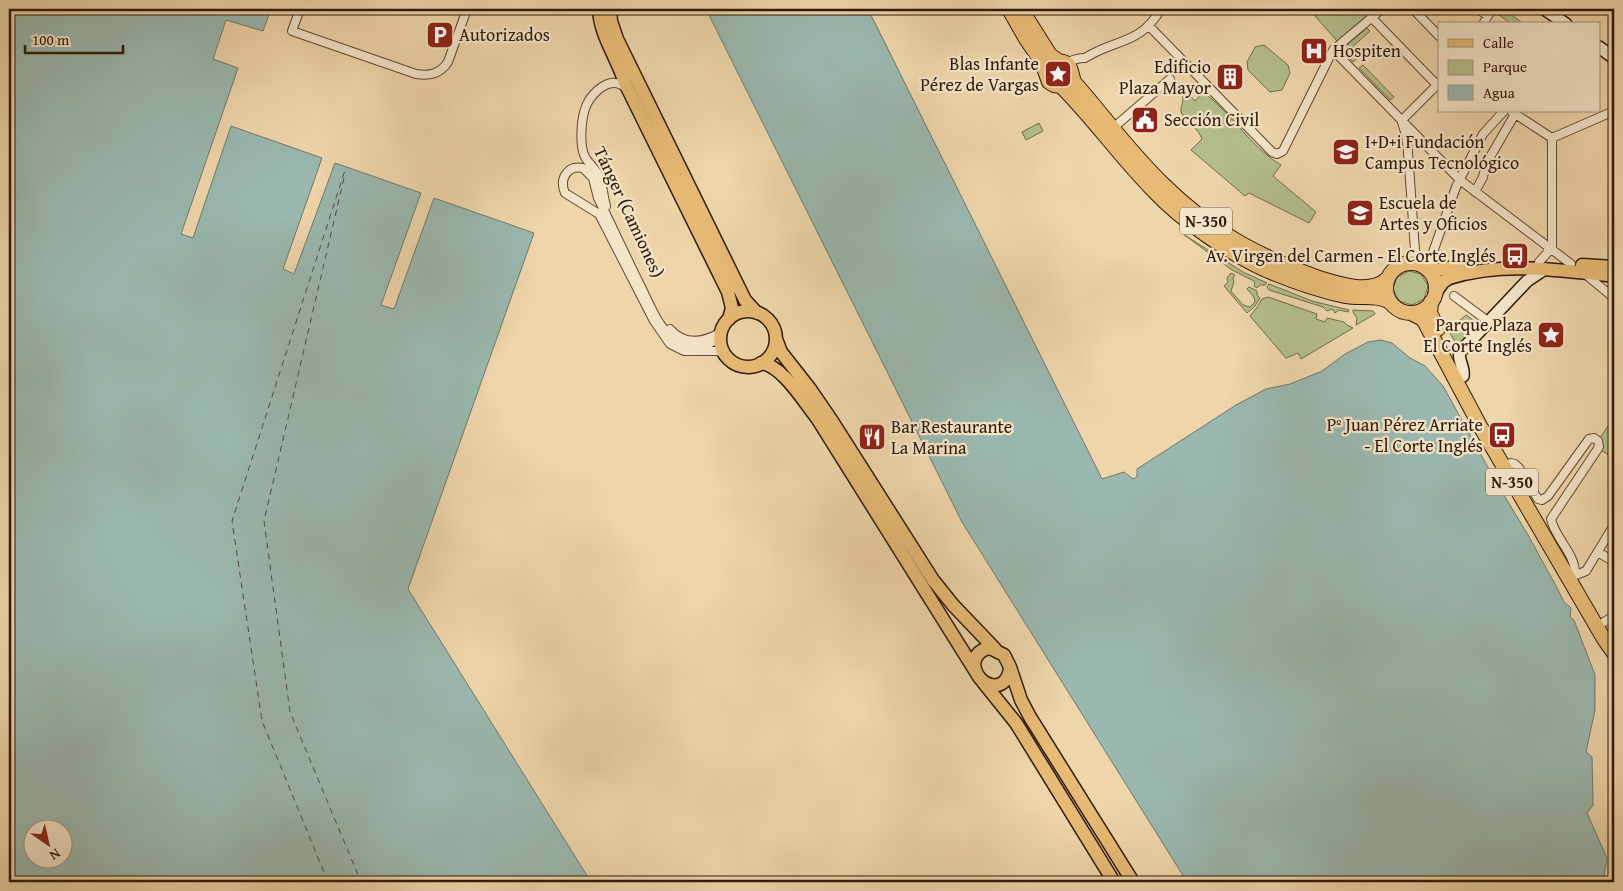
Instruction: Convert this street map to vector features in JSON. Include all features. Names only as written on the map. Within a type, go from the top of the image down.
[{"type":"highway","name":"N-350","points":[[1009,9],[1026,40],[1042,62],[1049,82],[1061,86],[1155,193],[1190,222],[1240,256],[1265,269],[1320,291],[1348,296],[1384,298],[1401,311],[1423,319],[1480,426],[1614,653]]},
{"type":"highway","name":"N-350","points":[[1021,9],[1050,55],[1067,68],[1074,82],[1164,186],[1203,219],[1243,246],[1268,259],[1335,283],[1349,286],[1376,286],[1388,279],[1393,270],[1406,264]]},
{"type":"highway","points":[[1047,72],[1051,64],[1067,68],[1067,83],[1061,86]]},
{"type":"highway","points":[[1406,264],[1415,264],[1428,270]]},
{"type":"highway","name":"N-350","points":[[1428,270],[1435,283],[1430,313],[1432,318],[1511,463],[1576,574],[1609,619],[1614,638]]},
{"type":"highway","points":[[1388,279],[1386,288],[1390,302]]},
{"type":"highway","points":[[1410,313],[1424,309],[1433,297]]},
{"type":"main road","points":[[599,9],[604,36],[628,90],[728,292],[732,308],[729,319],[721,333],[721,345],[732,361],[752,366],[761,363],[772,353],[776,339]]},
{"type":"main road","points":[[610,9],[611,21],[617,39],[745,300],[757,313],[769,321],[781,352],[832,421],[933,580],[953,605],[995,649],[1004,655],[1025,708],[1133,882]]},
{"type":"main road","points":[[1428,270],[1447,270],[1493,261],[1512,260],[1585,273],[1614,276]]},
{"type":"main road","points":[[1433,297],[1443,282],[1449,278],[1476,271],[1571,264],[1614,267]]},
{"type":"main road","points":[[729,319],[742,312],[757,313]]},
{"type":"main road","points":[[761,363],[771,366],[786,379],[817,418],[979,677],[1016,723],[1114,882]]},
{"type":"main road","points":[[995,649],[985,649],[977,654],[974,663],[979,677],[988,685],[999,684],[1007,678],[1010,667]]},
{"type":"street","points":[[300,9],[292,31],[416,74],[428,75],[436,74],[448,62],[467,9]]},
{"type":"street","points":[[1067,68],[1085,58],[1134,37],[1149,26],[1161,9]]},
{"type":"street","points":[[1149,26],[1272,152],[1280,154],[1332,50],[1382,9]]},
{"type":"street","points":[[1413,9],[1438,35]]},
{"type":"street","points":[[1478,9],[1490,12]]},
{"type":"street","points":[[1544,9],[1563,22]]},
{"type":"street","points":[[1553,9],[1572,22]]},
{"type":"street","points":[[1371,17],[1438,84],[1402,120]]},
{"type":"street","points":[[1600,42],[1614,51]]},
{"type":"street","points":[[1600,48],[1614,58]]},
{"type":"street","points":[[1332,50],[1460,180],[1571,264]]},
{"type":"street","points":[[1067,68],[1070,62],[1080,57],[1085,58]]},
{"type":"street","points":[[1113,128],[1170,79]]},
{"type":"street","name":"Tánger (Camiones)","points":[[628,90],[621,84],[610,84],[599,90],[586,104],[582,140],[584,154],[600,176],[606,206],[666,324],[682,339],[706,340],[721,333]]},
{"type":"street","points":[[1552,138],[1614,111]]},
{"type":"street","points":[[1428,270],[1456,187],[1483,134],[1503,112]]},
{"type":"street","points":[[1475,192],[1483,177],[1486,164],[1513,113],[1552,138]]},
{"type":"street","points":[[1402,120],[1408,152],[1415,250],[1414,256],[1406,264]]},
{"type":"street","points":[[1463,376],[1459,354],[1542,266],[1550,249],[1552,138]]},
{"type":"street","points":[[1408,152],[1414,144],[1424,144]]},
{"type":"street","points":[[721,333],[711,344],[692,346],[680,344],[670,336],[654,313],[596,193],[593,178],[583,168],[575,168],[567,172],[562,180],[565,193],[599,214],[665,339],[675,348],[684,352],[718,351],[727,356]]},
{"type":"street","points":[[1585,273],[1614,298]]},
{"type":"street","points":[[1454,296],[1489,322]]},
{"type":"street","points":[[1511,463],[1519,468],[1538,499],[1542,500],[1548,496],[1589,439],[1594,438],[1598,441],[1599,447],[1551,519],[1571,557],[1576,574],[1586,571],[1614,525]]},
{"type":"street","points":[[1598,552],[1614,562]]},
{"type":"green space","points":[[1309,9],[1375,9],[1337,41]]},
{"type":"green space","points":[[1499,9],[1503,9],[1521,22],[1509,22],[1496,13]]},
{"type":"green space","points":[[1367,28],[1370,31],[1350,49],[1358,58],[1353,62],[1341,50]]},
{"type":"green space","points":[[1264,45],[1288,65],[1290,73],[1282,90],[1270,92],[1248,70],[1247,62],[1255,47]]},
{"type":"green space","points":[[1363,65],[1394,97],[1390,100],[1359,68]]},
{"type":"green space","points":[[1176,80],[1195,101],[1203,92],[1213,100],[1250,140],[1281,165],[1273,176],[1316,212],[1309,223],[1249,193],[1245,196],[1191,150],[1202,139],[1182,114],[1183,97],[1172,83]]},
{"type":"green space","points":[[1039,123],[1043,131],[1026,140],[1022,132]]},
{"type":"green space","points":[[1183,234],[1243,272],[1267,283],[1257,288],[1254,286],[1254,281],[1232,270]]},
{"type":"green space","points":[[1409,271],[1421,274],[1428,286],[1424,299],[1412,305],[1399,301],[1393,289],[1397,277]]},
{"type":"green space","points":[[1231,273],[1235,275],[1231,291],[1243,305],[1250,307],[1255,302],[1254,297],[1247,289],[1249,287],[1257,291],[1257,295],[1260,298],[1247,313],[1224,286],[1228,282],[1227,278]]},
{"type":"green space","points":[[1269,284],[1312,301],[1349,310],[1348,312],[1339,310],[1335,313],[1332,309],[1327,311],[1323,307],[1269,290],[1267,287]]},
{"type":"green space","points":[[1268,297],[1317,314],[1316,319],[1325,322],[1327,318],[1344,322],[1353,328],[1301,359],[1298,353],[1286,358],[1250,316],[1262,299]]},
{"type":"green space","points":[[1353,310],[1373,311],[1375,314],[1356,325],[1357,318]]},
{"type":"green space","points":[[1466,315],[1476,322],[1477,326],[1461,344],[1457,345],[1448,330]]},
{"type":"green space","points":[[1614,417],[1614,438],[1610,445],[1614,449],[1614,459],[1601,450],[1598,441]]},
{"type":"water","points":[[9,9],[271,9],[263,31],[226,20],[213,59],[238,68],[181,234],[193,238],[231,126],[322,158],[283,269],[294,274],[335,163],[421,193],[381,305],[394,309],[434,198],[534,233],[408,589],[591,882],[16,882],[9,871]]},
{"type":"water","points":[[706,9],[868,9],[1102,479],[1124,472],[1133,479],[1137,477],[1137,469],[1236,405],[1266,389],[1290,384],[1322,371],[1345,354],[1368,342],[1381,340],[1392,343],[1410,358],[1425,366],[1443,386],[1564,602],[1571,608],[1570,617],[1574,620],[1595,675],[1595,710],[1586,752],[1592,757],[1593,805],[1587,813],[1607,858],[1603,882],[1187,882],[962,522]]},
{"type":"ferry route","points":[[328,882],[262,721],[232,521],[346,167]]},
{"type":"ferry route","points":[[344,178],[264,521],[290,712],[361,882]]},
{"type":"place","name":"Autorizados","points":[[440,35]]},
{"type":"place","name":"Hospiten","points":[[1314,51]]},
{"type":"place","name":"Blas Infante Pérez de Vargas","points":[[1058,74]]},
{"type":"place","name":"Edificio Plaza Mayor","points":[[1230,77]]},
{"type":"place","name":"Sección Civil","points":[[1145,120]]},
{"type":"place","name":"I+D+i Fundación Campus Tecnológico","points":[[1346,152]]},
{"type":"place","name":"Escuela de Artes y Oficios","points":[[1360,213]]},
{"type":"place","name":"Av. Virgen del Carmen - El Corte Inglés","points":[[1515,256]]},
{"type":"place","name":"Parque Plaza El Corte Inglés","points":[[1551,335]]},
{"type":"place","name":"Pº Juan Pérez Arriate - El Corte Inglés","points":[[1502,435]]},
{"type":"place","name":"Bar Restaurante La Marina","points":[[872,437]]}]
